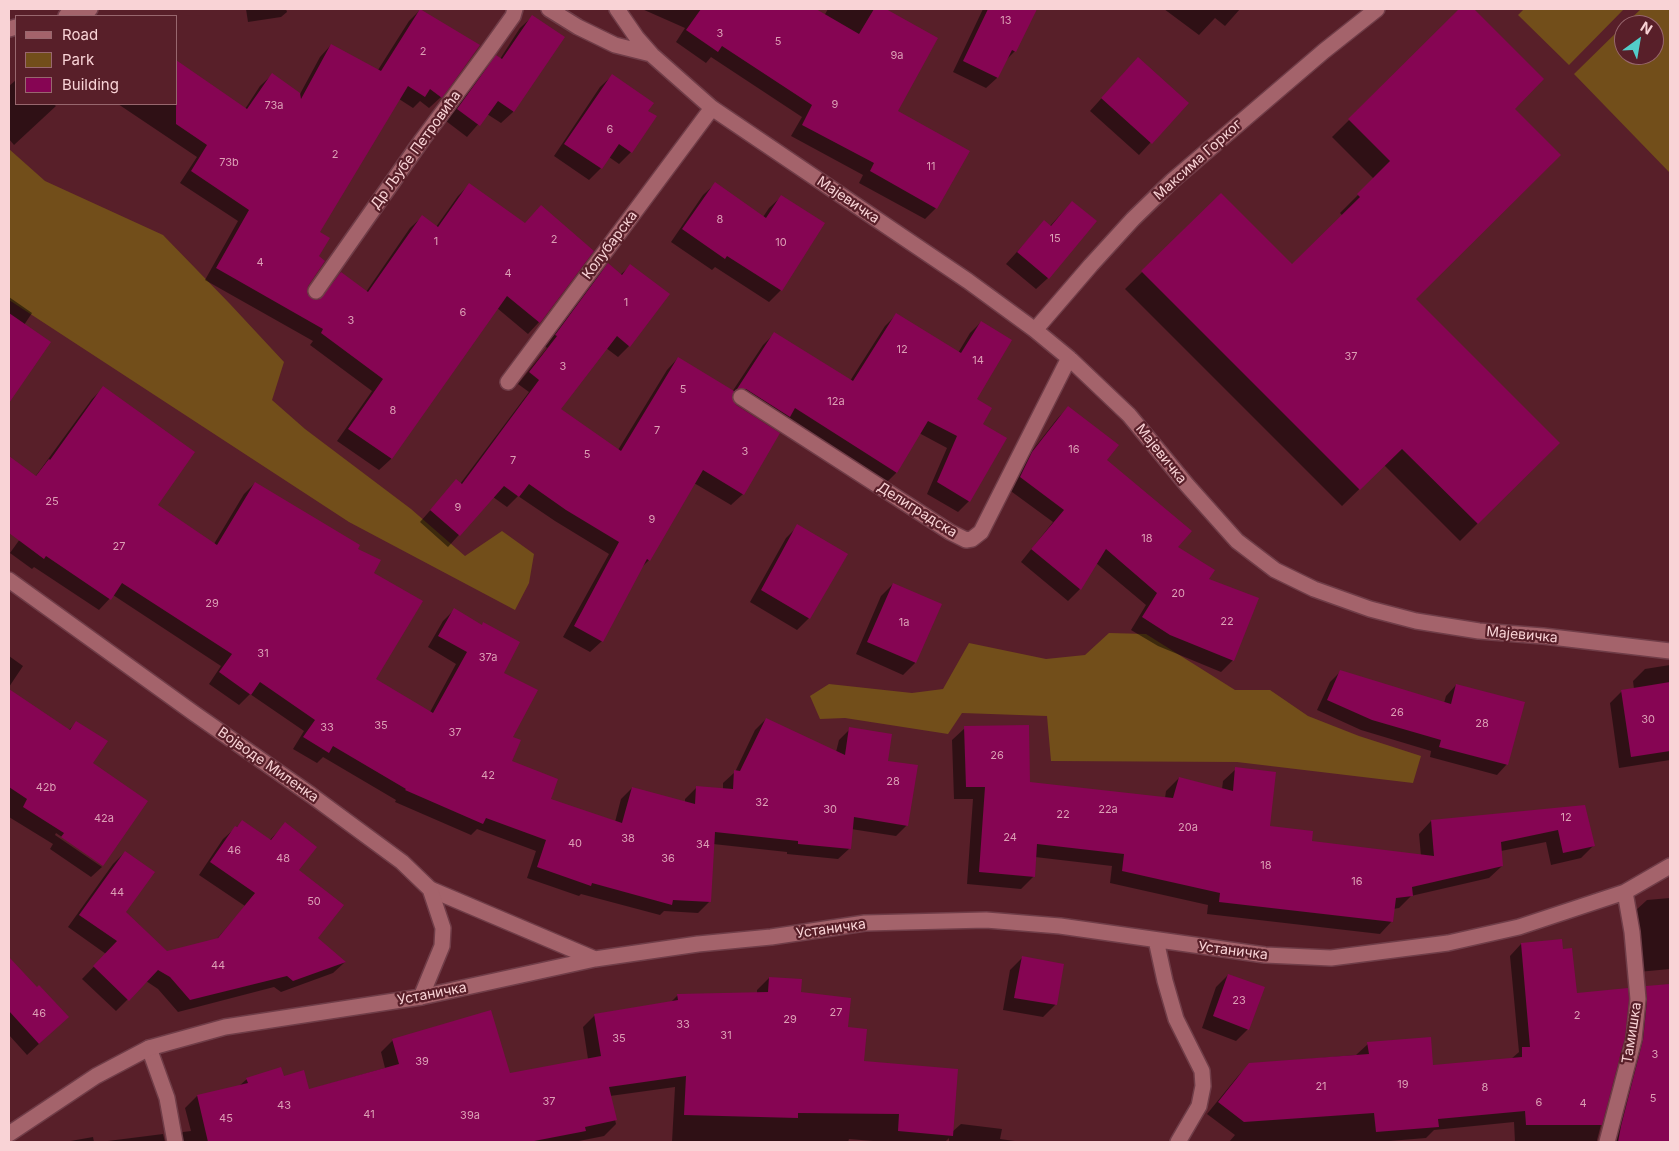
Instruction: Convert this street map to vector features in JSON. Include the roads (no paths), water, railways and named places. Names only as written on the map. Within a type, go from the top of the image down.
[{"type":"street","points":[[69,15],[90,9]]},
{"type":"street","name":"Др Љубе Петровића","points":[[316,291],[422,140],[513,16],[516,9]]},
{"type":"street","points":[[549,9],[578,28],[615,45],[652,55]]},
{"type":"street","name":"Мајевичка","points":[[617,9],[637,38],[652,55],[712,108],[968,281],[1035,330],[1069,358],[1129,415],[1187,485],[1237,541],[1275,570],[1314,588],[1361,606],[1416,622],[1479,631],[1543,636],[1670,651]]},
{"type":"street","name":"Максима Горког","points":[[1035,330],[1090,266],[1172,181],[1324,51],[1377,9]]},
{"type":"street","name":"Колубарска","points":[[508,382],[712,108]]},
{"type":"street","name":"Делиградска","points":[[741,397],[950,532],[966,540],[972,539],[981,532],[1069,358]]},
{"type":"street","name":"Војводе Миленка","points":[[9,580],[334,811],[402,862],[430,889],[443,928],[442,946],[421,998]]},
{"type":"street","name":"Устаничка","points":[[9,1134],[96,1076],[149,1048],[224,1027],[421,998],[595,959],[865,923],[986,920],[1060,926],[1265,956],[1331,958],[1448,943],[1519,928],[1625,892],[1670,866]]},
{"type":"street","points":[[430,889],[595,959]]},
{"type":"street","name":"Тамишка","points":[[1607,1142],[1634,1038],[1638,999],[1632,932],[1625,892]]},
{"type":"street","points":[[1156,940],[1176,1018],[1202,1070],[1203,1086],[1199,1106],[1178,1142]]},
{"type":"street","points":[[149,1048],[167,1098],[175,1142]]}]
